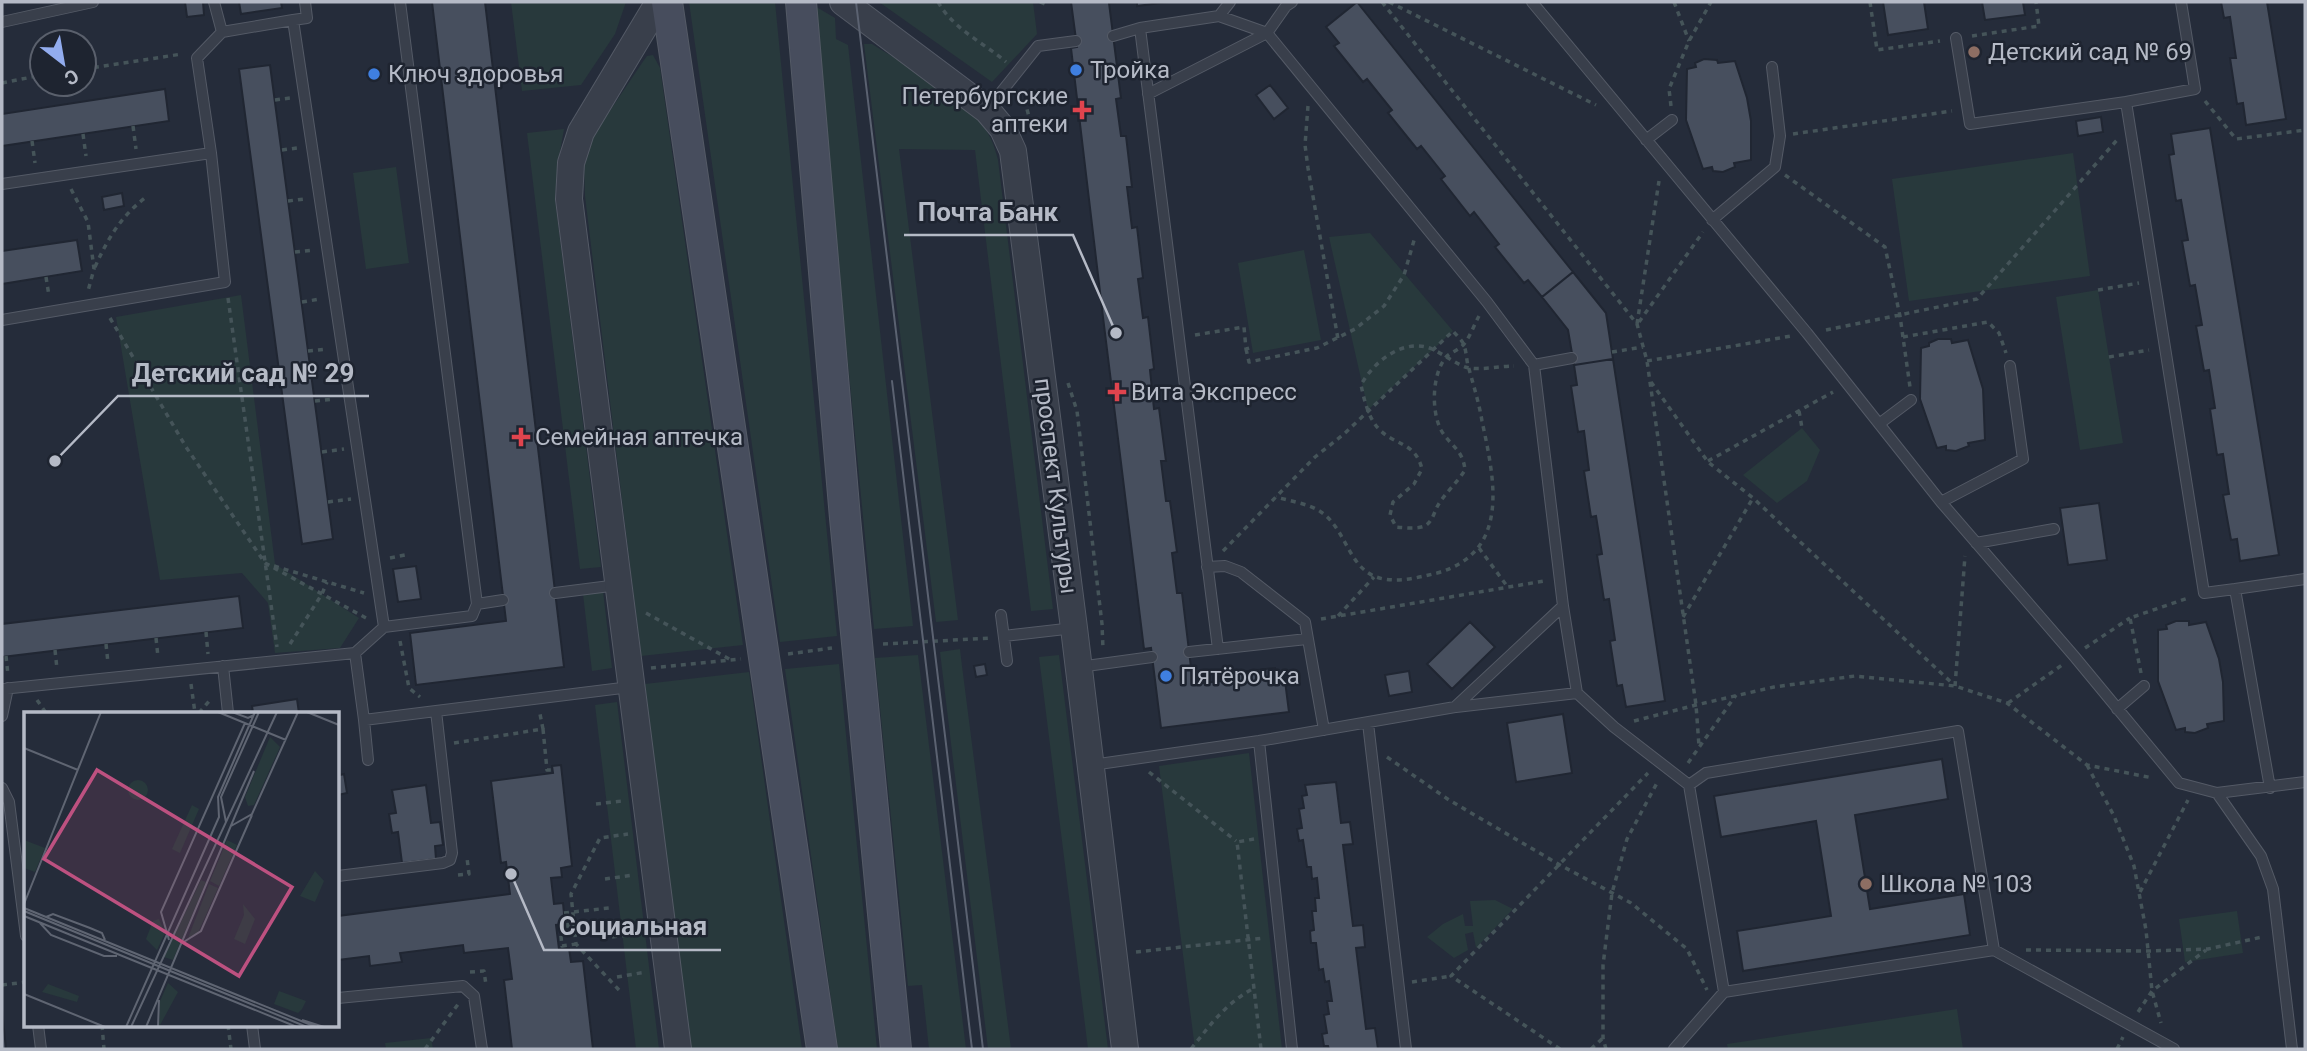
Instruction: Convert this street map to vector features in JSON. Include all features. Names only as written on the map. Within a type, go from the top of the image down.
[{"type":"main road","points":[[667,2],[822,1049]]},
{"type":"main road","points":[[801,2],[847,543],[895,1049]]},
{"type":"street","points":[[659,2],[581,132],[571,163],[569,200],[619,592],[637,678],[651,832],[678,1049]]},
{"type":"street","name":"проспект Культуры","points":[[843,2],[987,110],[1003,129],[1013,151],[1125,1049]]},
{"type":"lane","points":[[2,22],[93,2]]},
{"type":"lane","points":[[214,2],[222,32]]},
{"type":"lane","points":[[2,320],[225,282],[211,153],[197,58],[222,32],[307,18],[305,2]]},
{"type":"lane","points":[[2,716],[5,689],[355,653],[384,627],[472,616],[477,604],[400,2]]},
{"type":"lane","points":[[1219,16],[1230,2]]},
{"type":"lane","points":[[1149,94],[1266,33],[1292,2]]},
{"type":"lane","points":[[1532,2],[1807,333],[1941,502],[2179,783],[2217,793],[2305,782]]},
{"type":"lane","points":[[1956,38],[1970,124],[2126,102],[2195,89],[2181,2]]},
{"type":"lane","points":[[1113,36],[1140,28],[1219,16],[1266,33],[1310,83],[1487,302],[1534,365],[1549,505],[1577,693],[1614,727],[1689,785],[1724,992]]},
{"type":"lane","points":[[293,20],[384,627]]},
{"type":"lane","points":[[1140,28],[1218,649]]},
{"type":"lane","points":[[987,110],[1038,46],[1076,41]]},
{"type":"lane","points":[[1712,220],[1775,167],[1780,136],[1772,67]]},
{"type":"lane","points":[[2126,102],[2204,593],[2305,579]]},
{"type":"lane","points":[[1646,140],[1672,120]]},
{"type":"lane","points":[[2,184],[211,153]]},
{"type":"lane","points":[[1534,365],[1573,358]]},
{"type":"lane","points":[[1941,502],[2023,459],[2010,366]]},
{"type":"lane","points":[[1879,424],[1911,400]]},
{"type":"lane","points":[[1976,543],[2054,529]]},
{"type":"lane","points":[[1207,567],[1225,566],[1241,572],[1305,622],[1324,730]]},
{"type":"lane","points":[[2235,589],[2270,788]]},
{"type":"lane","points":[[555,593],[619,592]]},
{"type":"lane","points":[[477,604],[503,600]]},
{"type":"lane","points":[[1455,707],[1563,606]]},
{"type":"lane","points":[[1001,615],[1007,661]]},
{"type":"lane","points":[[1004,636],[1074,628]]},
{"type":"lane","points":[[1189,652],[1307,639]]},
{"type":"lane","points":[[355,653],[368,760]]},
{"type":"lane","points":[[1079,667],[1152,657]]},
{"type":"lane","points":[[223,666],[228,712]]},
{"type":"lane","points":[[364,720],[637,678]]},
{"type":"lane","points":[[2117,709],[2144,686]]},
{"type":"lane","points":[[1090,765],[1259,741],[1455,707],[1577,693]]},
{"type":"lane","points":[[340,876],[450,860],[452,853],[436,711]]},
{"type":"lane","points":[[1368,723],[1406,1049]]},
{"type":"lane","points":[[1689,785],[1706,773],[1958,731],[1994,950]]},
{"type":"lane","points":[[1259,741],[1292,1049]]},
{"type":"lane","points":[[2,788],[9,802],[24,909]]},
{"type":"lane","points":[[2217,793],[2261,856],[2273,889],[2292,1049]]},
{"type":"lane","points":[[1674,1049],[1724,992],[1994,950],[2171,1048]]},
{"type":"lane","points":[[340,998],[457,985],[469,990],[476,1003],[482,1049]]},
{"type":"lane","points":[[38,1026],[41,1049]]},
{"type":"lane","points":[[252,1026],[255,1049]]},
{"type":"path","points":[[1382,2],[1637,324]]},
{"type":"path","points":[[1389,2],[1597,106]]},
{"type":"path","points":[[1674,2],[1689,41]]},
{"type":"path","points":[[1672,120],[1669,89],[1689,41],[1711,2]]},
{"type":"path","points":[[1870,2],[1877,50],[2039,26],[2036,2]]},
{"type":"path","points":[[98,67],[185,54],[197,58]]},
{"type":"path","points":[[2,83],[28,78]]},
{"type":"path","points":[[1310,83],[1305,145],[1338,339]]},
{"type":"path","points":[[2195,89],[2236,139],[2305,130]]},
{"type":"path","points":[[1780,136],[1968,109]]},
{"type":"path","points":[[1647,361],[1900,316],[1978,299],[2130,125]]},
{"type":"path","points":[[133,126],[138,163]]},
{"type":"path","points":[[83,134],[88,170]]},
{"type":"path","points":[[32,141],[38,178]]},
{"type":"path","points":[[1775,167],[1885,247],[1900,316],[1911,400]]},
{"type":"path","points":[[1669,168],[1659,181],[1637,324],[1647,361],[1696,705],[1699,746]]},
{"type":"path","points":[[64,174],[88,222],[94,269]]},
{"type":"path","points":[[84,306],[94,269],[104,246],[128,210],[145,198]]},
{"type":"path","points":[[1179,338],[1244,327],[1249,362],[1317,348],[1338,339],[1355,330],[1384,306],[1404,275],[1420,220]]},
{"type":"path","points":[[1637,324],[1712,220]]},
{"type":"path","points":[[2098,290],[2155,281]]},
{"type":"path","points":[[225,282],[279,660]]},
{"type":"path","points":[[1487,302],[1464,344],[1446,358],[1440,370],[1434,398],[1434,411],[1442,431],[1464,460],[1465,470],[1425,526],[1396,527],[1390,515],[1393,502],[1414,484],[1422,469],[1419,457],[1406,445],[1387,436],[1376,426],[1361,385],[1367,374],[1393,352],[1420,345],[1434,349],[1446,358],[1468,368],[1534,365]]},
{"type":"path","points":[[101,303],[186,447],[265,563],[384,627]]},
{"type":"path","points":[[1903,337],[1989,322],[1999,333],[2010,366]]},
{"type":"path","points":[[1207,567],[1315,457],[1453,331],[1464,344],[1468,368],[1476,388],[1493,478],[1494,500],[1489,527],[1479,548],[1449,569],[1419,578],[1399,580],[1374,577],[1361,568],[1350,555],[1335,524],[1320,510],[1276,497]]},
{"type":"path","points":[[1246,349],[1252,347]]},
{"type":"path","points":[[1612,352],[1643,347]]},
{"type":"path","points":[[2109,357],[2165,348]]},
{"type":"path","points":[[1649,379],[1708,461],[1753,498],[1955,686]]},
{"type":"path","points":[[1708,461],[1847,384]]},
{"type":"path","points":[[1799,411],[1802,428]]},
{"type":"path","points":[[322,453],[357,448]]},
{"type":"path","points":[[328,502],[364,497]]},
{"type":"path","points":[[1683,618],[1753,498]]},
{"type":"path","points":[[1955,686],[1967,533]]},
{"type":"path","points":[[1479,548],[1507,587]]},
{"type":"path","points":[[265,563],[379,597]]},
{"type":"path","points":[[1338,616],[1374,577]]},
{"type":"path","points":[[1305,622],[1560,579]]},
{"type":"path","points":[[279,660],[327,582]]},
{"type":"path","points":[[619,592],[731,660]]},
{"type":"path","points":[[2144,686],[2130,618],[2204,593]]},
{"type":"path","points":[[397,625],[410,688],[436,711]]},
{"type":"path","points":[[206,632],[210,668]]},
{"type":"path","points":[[874,645],[1004,636]]},
{"type":"path","points":[[782,654],[839,647]]},
{"type":"path","points":[[637,678],[745,659]]},
{"type":"path","points":[[190,670],[195,712]]},
{"type":"path","points":[[1614,727],[1736,695],[1855,676],[1955,686],[2007,704],[2087,765],[2114,816],[2134,866],[2152,991],[2171,1048]]},
{"type":"path","points":[[1679,777],[1736,695]]},
{"type":"path","points":[[551,712],[540,713],[547,770],[552,769]]},
{"type":"path","points":[[454,743],[542,729]]},
{"type":"path","points":[[1371,746],[1449,800],[1631,903],[1687,949],[1707,991],[1724,992]]},
{"type":"path","points":[[1133,760],[1237,842],[1261,1049]]},
{"type":"path","points":[[1399,985],[1451,976],[1662,764]]},
{"type":"path","points":[[1606,1049],[1603,1038],[1603,965],[1612,893],[1627,839],[1662,764]]},
{"type":"path","points":[[2087,765],[2179,783]]},
{"type":"path","points":[[2139,894],[2194,788]]},
{"type":"path","points":[[619,990],[576,944],[571,894],[600,838],[651,832]]},
{"type":"path","points":[[1237,842],[1270,837]]},
{"type":"path","points":[[456,875],[469,874],[466,848]]},
{"type":"path","points":[[576,944],[562,946],[560,927],[568,926],[565,913],[609,908]]},
{"type":"path","points":[[2022,950],[2208,949],[2278,933]]},
{"type":"path","points":[[1136,952],[1280,936]]},
{"type":"path","points":[[2117,1049],[2129,1025],[2152,991],[2208,949]]},
{"type":"path","points":[[1451,976],[1560,1049]]},
{"type":"path","points":[[2,985],[24,982]]},
{"type":"path","points":[[1191,1049],[1223,1009],[1237,997],[1255,988]]},
{"type":"path","points":[[425,1049],[469,990]]},
{"type":"path","points":[[102,1026],[104,1049]]},
{"type":"path","points":[[228,1026],[231,1049]]},
{"type":"path","points":[[1591,1049],[1603,1038]]},
{"type":"shaded area","points":[[511,2],[626,2],[615,34],[581,85],[522,91]]},
{"type":"shaded area","points":[[689,2],[775,2],[837,636],[780,642]]},
{"type":"shaded area","points":[[879,2],[1033,2],[1037,34],[992,82]]},
{"type":"shaded area","points":[[813,5],[835,18],[836,39],[848,45],[913,626],[874,629]]},
{"type":"shaded area","points":[[864,44],[872,44],[954,97],[981,124],[994,146],[998,160],[1053,609],[1031,611],[975,150],[899,149],[958,620],[936,622]]},
{"type":"shaded area","points":[[653,55],[660,68],[743,645],[641,656],[585,196],[584,165],[593,136],[647,56]]},
{"type":"shaded area","points":[[564,129],[555,199],[601,567],[580,569],[527,133]]},
{"type":"shaded area","points":[[2073,153],[2090,276],[1909,301],[1892,179]]},
{"type":"shaded area","points":[[396,167],[409,263],[366,269],[353,173]]},
{"type":"shaded area","points":[[1370,233],[1453,331],[1368,410],[1329,237]]},
{"type":"shaded area","points":[[1304,250],[1321,340],[1253,353],[1238,263]]},
{"type":"shaded area","points":[[2098,290],[2123,443],[2080,450],[2056,297]]},
{"type":"shaded area","points":[[241,295],[275,564],[359,618],[340,648],[275,653],[268,603],[242,573],[160,580],[116,317]]},
{"type":"shaded area","points":[[1802,428],[1820,450],[1807,481],[1777,503],[1743,475]]},
{"type":"shaded area","points":[[603,591],[612,668],[592,671],[583,594]]},
{"type":"shaded area","points":[[960,649],[1011,1049],[988,1049],[940,652]]},
{"type":"shaded area","points":[[918,655],[966,1049],[929,1049],[922,985],[908,986],[875,658]]},
{"type":"shaded area","points":[[1059,655],[1108,1049],[1088,1049],[1039,657]]},
{"type":"shaded area","points":[[839,664],[877,1049],[838,1049],[785,669]]},
{"type":"shaded area","points":[[749,672],[802,1049],[689,1049],[645,684]]},
{"type":"shaded area","points":[[617,702],[659,1049],[636,1049],[595,705]]},
{"type":"shaded area","points":[[1249,753],[1282,1049],[1195,1049],[1159,766]]},
{"type":"shaded area","points":[[1495,900],[1513,909],[1476,948],[1473,932],[1465,934],[1468,950],[1454,958],[1427,937],[1443,924],[1463,914],[1465,926],[1473,926],[1470,901]]},
{"type":"shaded area","points":[[2237,911],[2243,953],[2185,962],[2179,919]]},
{"type":"shaded area","points":[[1957,1009],[1963,1049],[1728,1049],[1727,1044]]},
{"type":"shaded area","points":[[431,1038],[433,1049],[386,1049],[385,1043]]},
{"type":"building","points":[[185,2],[203,2],[204,15],[187,17]]},
{"type":"building","points":[[239,2],[281,2],[282,8],[241,14]]},
{"type":"building","points":[[432,2],[485,2],[564,667],[416,685],[410,633],[506,621]]},
{"type":"building","points":[[1071,2],[1124,2],[1109,3],[1121,98],[1116,99],[1121,136],[1126,136],[1132,187],[1127,187],[1132,228],[1137,227],[1143,278],[1138,279],[1143,318],[1148,317],[1154,369],[1150,370],[1154,409],[1159,408],[1166,461],[1161,461],[1166,501],[1170,501],[1177,552],[1172,553],[1177,593],[1182,593],[1193,684],[1222,681],[1222,674],[1275,668],[1275,674],[1284,673],[1289,712],[1161,728],[1151,648],[1144,649],[1071,48],[1077,47]]},
{"type":"building","points":[[1137,2],[1168,2],[1137,6]]},
{"type":"building","points":[[1357,2],[1573,272],[1542,297],[1528,280],[1524,283],[1495,247],[1499,244],[1474,212],[1470,216],[1441,179],[1445,176],[1421,146],[1417,149],[1388,113],[1392,110],[1367,79],[1363,82],[1334,46],[1339,43],[1326,27]]},
{"type":"building","points":[[1883,2],[1924,2],[1928,29],[1888,35]]},
{"type":"building","points":[[1982,2],[2023,2],[2025,15],[1985,20]]},
{"type":"building","points":[[2221,2],[2267,2],[2286,119],[2246,125],[2243,103],[2237,104],[2230,58],[2236,58],[2230,17],[2224,18]]},
{"type":"building","points":[[1704,59],[1717,60],[1718,63],[1735,61],[1751,121],[1751,160],[1734,163],[1735,167],[1723,172],[1713,171],[1712,167],[1703,169],[1686,120],[1687,69],[1696,67],[1695,63]]},
{"type":"building","points":[[270,65],[333,539],[302,544],[239,69]]},
{"type":"building","name":"Ключ здоровья","points":[[369,69],[379,69],[379,79],[369,79]]},
{"type":"building","points":[[1270,85],[1288,108],[1274,119],[1256,95]]},
{"type":"building","points":[[165,89],[169,121],[2,146],[2,114]]},
{"type":"building","points":[[2101,117],[2103,132],[2078,136],[2076,121]]},
{"type":"building","points":[[2210,128],[2279,555],[2240,561],[2237,539],[2231,540],[2223,495],[2229,494],[2223,454],[2217,455],[2210,409],[2215,408],[2209,370],[2204,371],[2196,326],[2202,325],[2195,285],[2190,286],[2182,241],[2188,240],[2181,200],[2176,201],[2169,155],[2174,154],[2171,134]]},
{"type":"building","points":[[122,193],[124,206],[104,210],[102,197]]},
{"type":"building","points":[[77,240],[82,271],[2,284],[2,251]]},
{"type":"building","points":[[1573,272],[1606,313],[1613,359],[1574,365],[1568,330],[1542,297]]},
{"type":"building","points":[[1938,339],[1951,339],[1952,343],[1968,340],[1983,389],[1985,440],[1968,443],[1969,446],[1956,451],[1946,450],[1946,446],[1937,448],[1920,399],[1921,348]]},
{"type":"building","points":[[1613,359],[1665,701],[1626,707],[1622,685],[1617,686],[1610,641],[1615,640],[1609,599],[1604,600],[1597,555],[1602,554],[1596,516],[1591,517],[1584,471],[1589,470],[1584,431],[1578,432],[1571,386],[1577,385],[1574,365]]},
{"type":"building","points":[[2099,503],[2107,560],[2068,565],[2060,508]]},
{"type":"building","points":[[416,566],[421,599],[398,602],[393,569]]},
{"type":"building","points":[[239,596],[243,628],[2,657],[2,624]]},
{"type":"building","points":[[2176,621],[2189,621],[2189,625],[2206,622],[2219,659],[2223,682],[2224,721],[2207,724],[2208,728],[2195,733],[2185,732],[2185,728],[2176,730],[2158,681],[2158,630],[2167,629],[2166,625]]},
{"type":"building","points":[[1470,622],[1495,647],[1452,689],[1427,664]]},
{"type":"building","points":[[985,664],[987,675],[976,677],[974,666]]},
{"type":"building","points":[[1409,671],[1412,692],[1389,696],[1385,675]]},
{"type":"building","points":[[297,699],[299,712],[253,712],[252,706]]},
{"type":"building","points":[[1563,714],[1572,773],[1516,782],[1507,723]]},
{"type":"building","points":[[1942,759],[1948,799],[1855,815],[1870,909],[1964,894],[1970,935],[1743,971],[1737,931],[1831,916],[1816,821],[1721,837],[1714,796]]},
{"type":"building","points":[[561,765],[572,866],[561,868],[562,877],[551,878],[554,904],[563,903],[565,924],[556,925],[559,949],[569,948],[571,962],[583,961],[593,1049],[512,1049],[504,980],[512,979],[508,948],[464,953],[463,945],[400,953],[402,962],[370,966],[369,956],[340,960],[340,916],[510,894],[506,862],[501,863],[491,781],[553,773],[552,766]]},
{"type":"building","points":[[344,774],[347,793],[340,795],[340,775]]},
{"type":"building","points":[[1336,782],[1341,823],[1350,822],[1353,844],[1343,845],[1353,926],[1363,925],[1365,947],[1356,948],[1366,1029],[1375,1028],[1378,1049],[1329,1049],[1324,1046],[1322,1034],[1327,1033],[1324,1015],[1329,1014],[1327,1001],[1332,1001],[1329,981],[1325,982],[1323,969],[1319,970],[1316,943],[1311,943],[1310,931],[1314,930],[1312,911],[1316,911],[1315,898],[1319,898],[1317,878],[1312,879],[1311,867],[1307,867],[1303,840],[1299,841],[1297,829],[1302,828],[1299,809],[1304,808],[1302,796],[1307,795],[1305,785]]},
{"type":"building","points":[[426,785],[431,823],[440,822],[443,845],[435,846],[436,859],[402,863],[398,832],[392,833],[389,814],[396,813],[392,790]]},
{"type":"building","points":[[2,1010],[6,1049],[2,1049]]},
{"type":"tram line","points":[[856,2],[983,1049]]},
{"type":"tram line","points":[[892,381],[972,1049]]},
{"type":"place","name":"Детский сад № 69","points":[[1974,52]]},
{"type":"place","name":"Тройка","points":[[1076,70]]},
{"type":"place","name":"Ключ здоровья","points":[[374,74]]},
{"type":"place","name":"Петербургские аптеки","points":[[1082,110]]},
{"type":"place","name":"Почта Банк","points":[[1116,333]]},
{"type":"place","name":"Вита Экспресс","points":[[1117,392]]},
{"type":"place","name":"Семейная аптечка","points":[[521,437]]},
{"type":"place","name":"Детский сад № 29","points":[[55,461]]},
{"type":"place","name":"Пятёрочка","points":[[1166,676]]},
{"type":"place","name":"Социальная","points":[[511,874]]},
{"type":"place","name":"Школа № 103","points":[[1866,884]]}]
